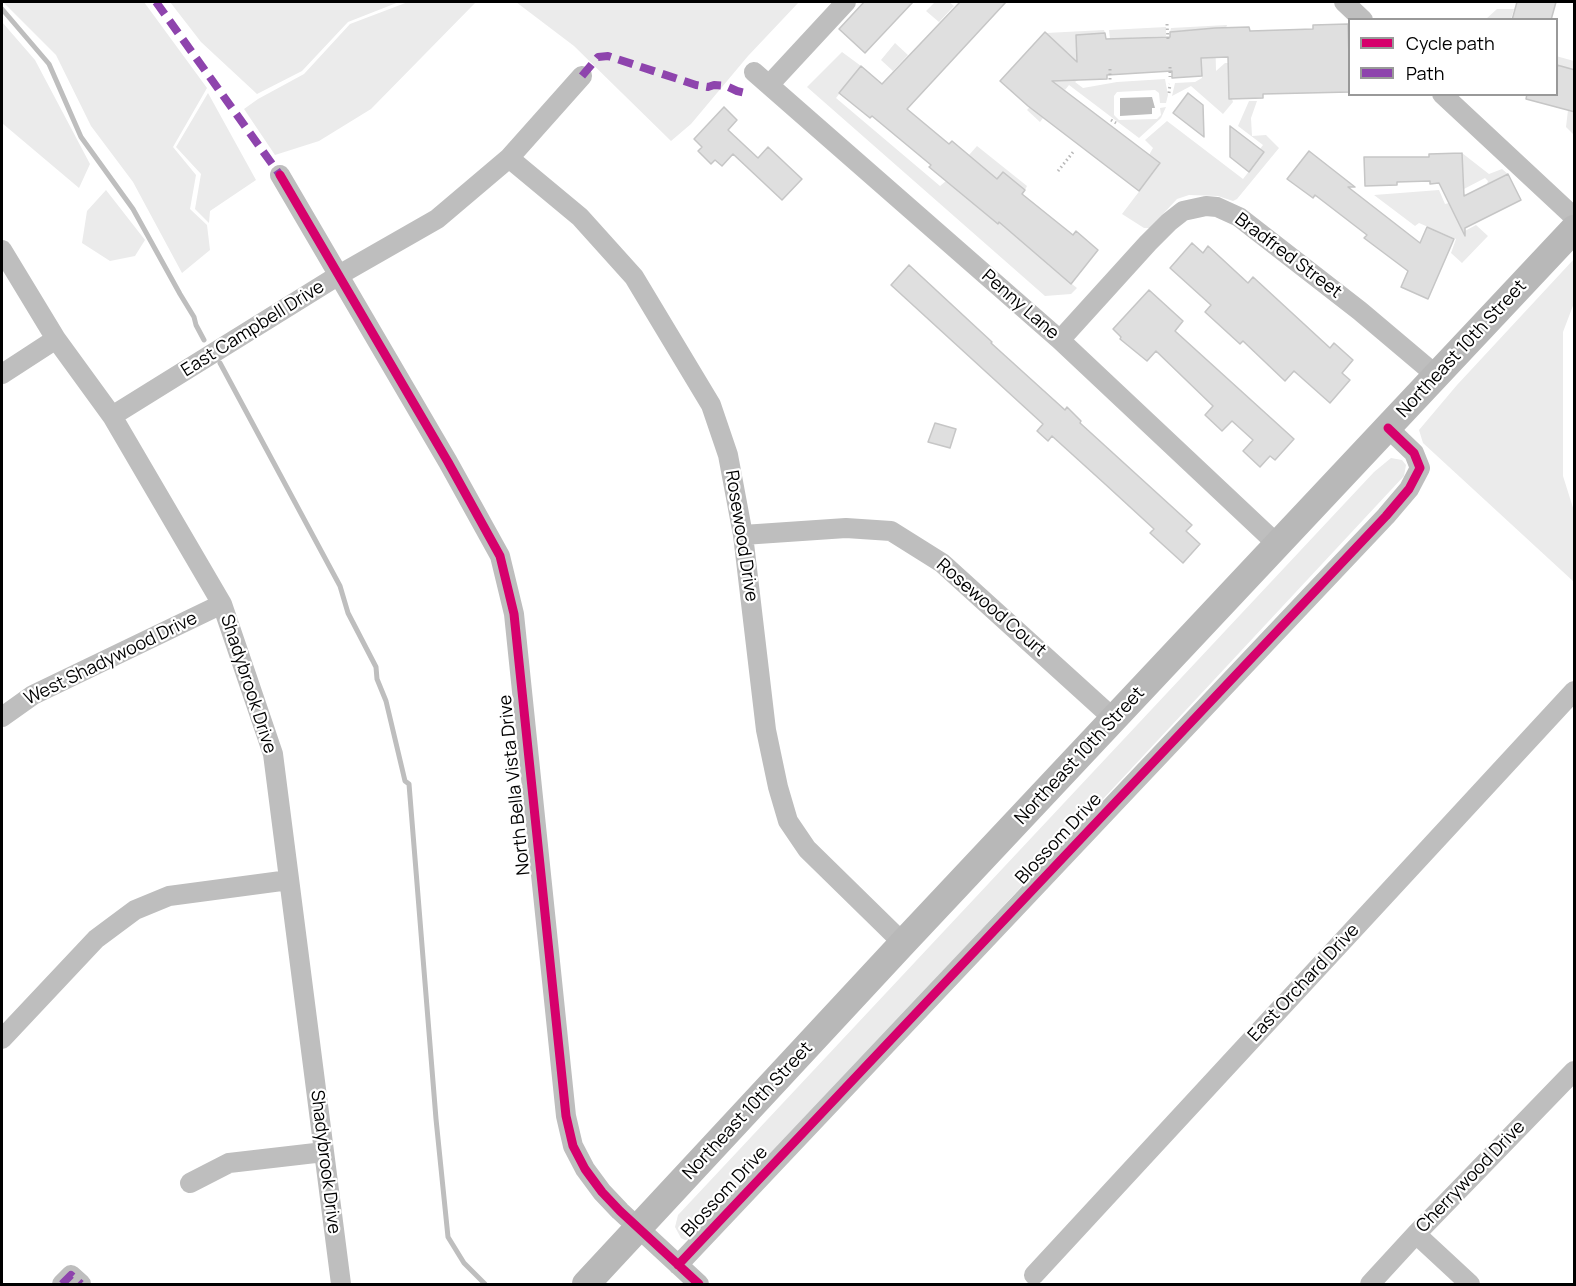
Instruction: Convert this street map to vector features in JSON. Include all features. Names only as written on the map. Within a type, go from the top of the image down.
[{"type":"main road","name":"Northeast 10th Street","points":[[586,1284],[903,943],[1575,229]]},
{"type":"street","points":[[769,85],[846,2]]},
{"type":"street","points":[[1344,2],[1361,18]]},
{"type":"street","name":"Penny Lane","points":[[754,72],[1060,340],[1278,545]]},
{"type":"street","name":"East Campbell Drive","points":[[112,416],[339,275],[437,219],[509,158],[582,76]]},
{"type":"street","points":[[1444,96],[1575,217]]},
{"type":"street","name":"Rosewood Drive","points":[[509,158],[580,217],[634,277],[711,405],[728,456],[743,535],[766,730],[788,821],[807,849],[903,943]]},
{"type":"street","name":"North Bella Vista Drive","points":[[280,175],[474,507],[500,556],[514,614],[566,1116],[573,1146],[585,1169],[602,1192],[638,1229],[699,1284]]},
{"type":"street","name":"Bradfred Street","points":[[1060,340],[1169,222],[1184,211],[1206,206],[1217,207],[1239,217],[1360,310],[1437,376]]},
{"type":"street","name":"Shadybrook Drive","points":[[2,250],[57,339],[112,416],[222,604],[273,754],[341,1284]]},
{"type":"street","points":[[2,374],[57,339]]},
{"type":"street","name":"Blossom Drive","points":[[678,1265],[1409,489],[1420,468],[1414,453],[1388,428]]},
{"type":"street","name":"Rosewood Court","points":[[743,535],[846,528],[891,531],[942,562],[1114,719]]},
{"type":"street","name":"West Shadywood Drive","points":[[2,717],[33,695],[222,604]]},
{"type":"street","name":"East Orchard Drive","points":[[1035,1281],[1575,692]]},
{"type":"street","points":[[2,1039],[96,939],[135,910],[169,896],[289,880]]},
{"type":"street","name":"Cherrywood Drive","points":[[1370,1284],[1575,1071]]},
{"type":"street","points":[[190,1183],[229,1163],[324,1152]]},
{"type":"street","points":[[1416,1234],[1470,1284]]},
{"type":"street","points":[[62,1284],[71,1275],[81,1284]]},
{"type":"path","points":[[1167,24],[1168,39]]},
{"type":"path","points":[[1170,67],[1170,77]]},
{"type":"path","points":[[1110,69],[1110,80]]},
{"type":"path","points":[[1169,93],[1170,84]]},
{"type":"path","points":[[1111,120],[1116,123]]},
{"type":"path","points":[[1058,171],[1074,151]]},
{"type":"shaded area","points":[[3,2],[144,2],[207,88],[173,147],[196,175],[190,209],[207,225],[210,250],[182,273],[133,182],[91,126],[56,55]]},
{"type":"shaded area","points":[[170,2],[399,2],[348,22],[302,71],[257,94],[201,42]]},
{"type":"shaded area","points":[[408,2],[476,2],[371,109],[319,141],[275,155],[244,109],[304,74],[350,24]]},
{"type":"shaded area","points":[[516,2],[799,2],[748,56],[691,124],[671,141],[574,46]]},
{"type":"shaded area","points":[[935,2],[949,2],[954,6],[939,22],[926,11]]},
{"type":"shaded area","points":[[1497,9],[1514,9],[1511,18],[1487,18]]},
{"type":"shaded area","points":[[2,22],[35,60],[90,164],[79,188],[2,123]]},
{"type":"shaded area","points":[[1227,25],[1226,28],[1215,29],[1216,71],[1225,63],[1229,63],[1229,98],[1233,102],[1223,114],[1191,86],[1172,96],[1175,83],[1195,82],[1202,78],[1200,30],[1170,32],[1171,28]]},
{"type":"shaded area","points":[[1166,27],[1166,36],[1110,39],[1109,30]]},
{"type":"shaded area","points":[[1104,30],[1105,33],[1076,35],[1078,80],[1075,82],[1083,88],[1117,82],[1165,79],[1168,95],[1166,103],[1160,103],[1159,93],[1155,90],[1117,92],[1114,96],[1114,115],[1119,120],[1157,119],[1161,115],[1160,108],[1166,107],[1161,118],[1139,138],[1069,85],[1065,90],[1057,85],[1036,112],[1043,118],[1040,122],[1027,110],[1061,74],[1066,53],[1046,33]]},
{"type":"shaded area","points":[[895,43],[908,55],[893,71],[881,60]]},
{"type":"shaded area","points":[[842,52],[861,66],[836,98],[940,186],[946,181],[984,168],[969,155],[977,146],[1027,186],[1025,190],[1003,172],[976,206],[998,224],[1006,214],[1003,226],[1045,260],[1056,256],[1048,265],[1077,288],[1071,294],[1045,296],[807,87]]},
{"type":"shaded area","points":[[1558,57],[1574,61],[1574,70],[1558,65]]},
{"type":"shaded area","points":[[208,93],[256,180],[210,211],[209,223],[195,209],[201,174],[176,147]]},
{"type":"shaded area","points":[[1152,97],[1155,108],[1152,108],[1152,114],[1120,116],[1120,98]]},
{"type":"shaded area","points":[[1249,101],[1257,101],[1251,118],[1252,136],[1266,135],[1279,148],[1237,199],[1233,201],[1218,196],[1189,195],[1177,199],[1150,228],[1144,228],[1122,214],[1160,164],[1149,155],[1153,148],[1145,140],[1167,121],[1243,179],[1264,152],[1260,149],[1263,145],[1238,126]]},
{"type":"shaded area","points":[[1568,110],[1574,112],[1574,135],[1566,127]]},
{"type":"shaded area","points":[[1462,153],[1489,174],[1502,169],[1508,174],[1487,184],[1488,181],[1485,178],[1462,190]]},
{"type":"shaded area","points":[[106,190],[145,240],[135,256],[110,261],[82,243],[87,211]]},
{"type":"shaded area","points":[[1439,190],[1445,204],[1449,203],[1463,232],[1476,225],[1488,236],[1462,263],[1451,253],[1456,239],[1419,223],[1415,226],[1374,195]]},
{"type":"shaded area","points":[[1574,259],[1574,303],[1563,332],[1563,476],[1574,511],[1574,582],[1423,443],[1419,430],[1457,385]]},
{"type":"shaded area","points":[[1391,458],[1402,460],[1406,465],[1404,476],[694,1238],[685,1240],[681,1238],[675,1227],[678,1215],[1374,472]]},
{"type":"building","points":[[864,2],[913,2],[865,53],[839,29]]},
{"type":"building","points":[[960,2],[1006,2],[907,109],[949,144],[952,141],[997,179],[1003,172],[1025,190],[1022,194],[1073,235],[1076,231],[1098,250],[1071,284],[999,222],[998,224],[929,167],[931,165],[872,116],[870,118],[839,93],[861,66],[882,84]]},
{"type":"building","points":[[1517,2],[1556,2],[1552,18],[1513,18]]},
{"type":"building","points":[[1348,24],[1348,92],[1263,94],[1263,98],[1229,99],[1228,57],[1201,58],[1202,76],[1172,78],[1172,71],[1107,75],[1107,79],[1052,81],[1160,163],[1139,191],[1028,106],[1000,81],[1045,32],[1077,62],[1076,35],[1105,33],[1106,39],[1170,37],[1170,32],[1215,28],[1249,27],[1250,31],[1313,29],[1313,25]]},
{"type":"building","points":[[1558,65],[1575,70],[1575,112],[1526,99],[1527,96],[1558,96]]},
{"type":"building","points":[[1188,93],[1203,105],[1204,137],[1173,113]]},
{"type":"building","points":[[724,107],[737,120],[728,130],[758,158],[768,147],[802,179],[782,200],[733,154],[722,166],[715,160],[711,164],[698,151],[702,147],[694,139]]},
{"type":"building","points":[[1230,126],[1264,152],[1249,172],[1230,157]]},
{"type":"building","points":[[1309,151],[1355,187],[1348,187],[1420,243],[1427,227],[1454,239],[1428,299],[1401,287],[1408,271],[1364,238],[1367,235],[1315,195],[1313,198],[1287,179]]},
{"type":"building","points":[[1462,153],[1464,196],[1508,174],[1521,200],[1465,228],[1465,236],[1439,183],[1397,182],[1397,185],[1365,186],[1364,157],[1429,157],[1429,154]]},
{"type":"building","points":[[1192,243],[1203,253],[1208,246],[1248,283],[1253,277],[1330,348],[1334,343],[1353,360],[1342,373],[1350,380],[1330,403],[1294,371],[1285,381],[1243,341],[1240,344],[1205,312],[1211,305],[1170,268]]},
{"type":"building","points":[[909,265],[1065,410],[1067,407],[1081,421],[1080,423],[1192,525],[1186,531],[1200,544],[1183,563],[1150,533],[1154,529],[1052,436],[1048,441],[1037,431],[1043,424],[891,285]]},
{"type":"building","points":[[1149,290],[1183,321],[1175,331],[1294,439],[1275,460],[1270,456],[1260,467],[1243,451],[1253,440],[1232,421],[1222,431],[1205,415],[1213,406],[1156,351],[1147,361],[1120,339],[1121,337],[1113,329]]},
{"type":"building","points":[[935,423],[956,429],[950,448],[928,442]]},
{"type":"waterway","points":[[2,9],[49,64],[81,137],[133,209],[194,317],[204,340]]},
{"type":"waterway","points":[[220,363],[340,586],[348,613],[376,667],[377,679],[386,701],[405,781],[409,784],[436,1119],[448,1237],[464,1263],[485,1284]]},
{"type":"marked path","points":[[156,2],[280,175]]},
{"type":"marked path","points":[[582,76],[598,57],[608,56],[696,85],[726,86],[750,94]]},
{"type":"marked path","points":[[62,1284],[71,1275],[81,1284]]},
{"type":"cycle path","points":[[280,175],[448,462],[500,556],[514,614],[566,1116],[573,1146],[585,1169],[602,1192],[699,1284]]},
{"type":"cycle path","points":[[678,1265],[1409,489],[1420,468],[1414,453],[1388,428]]}]
